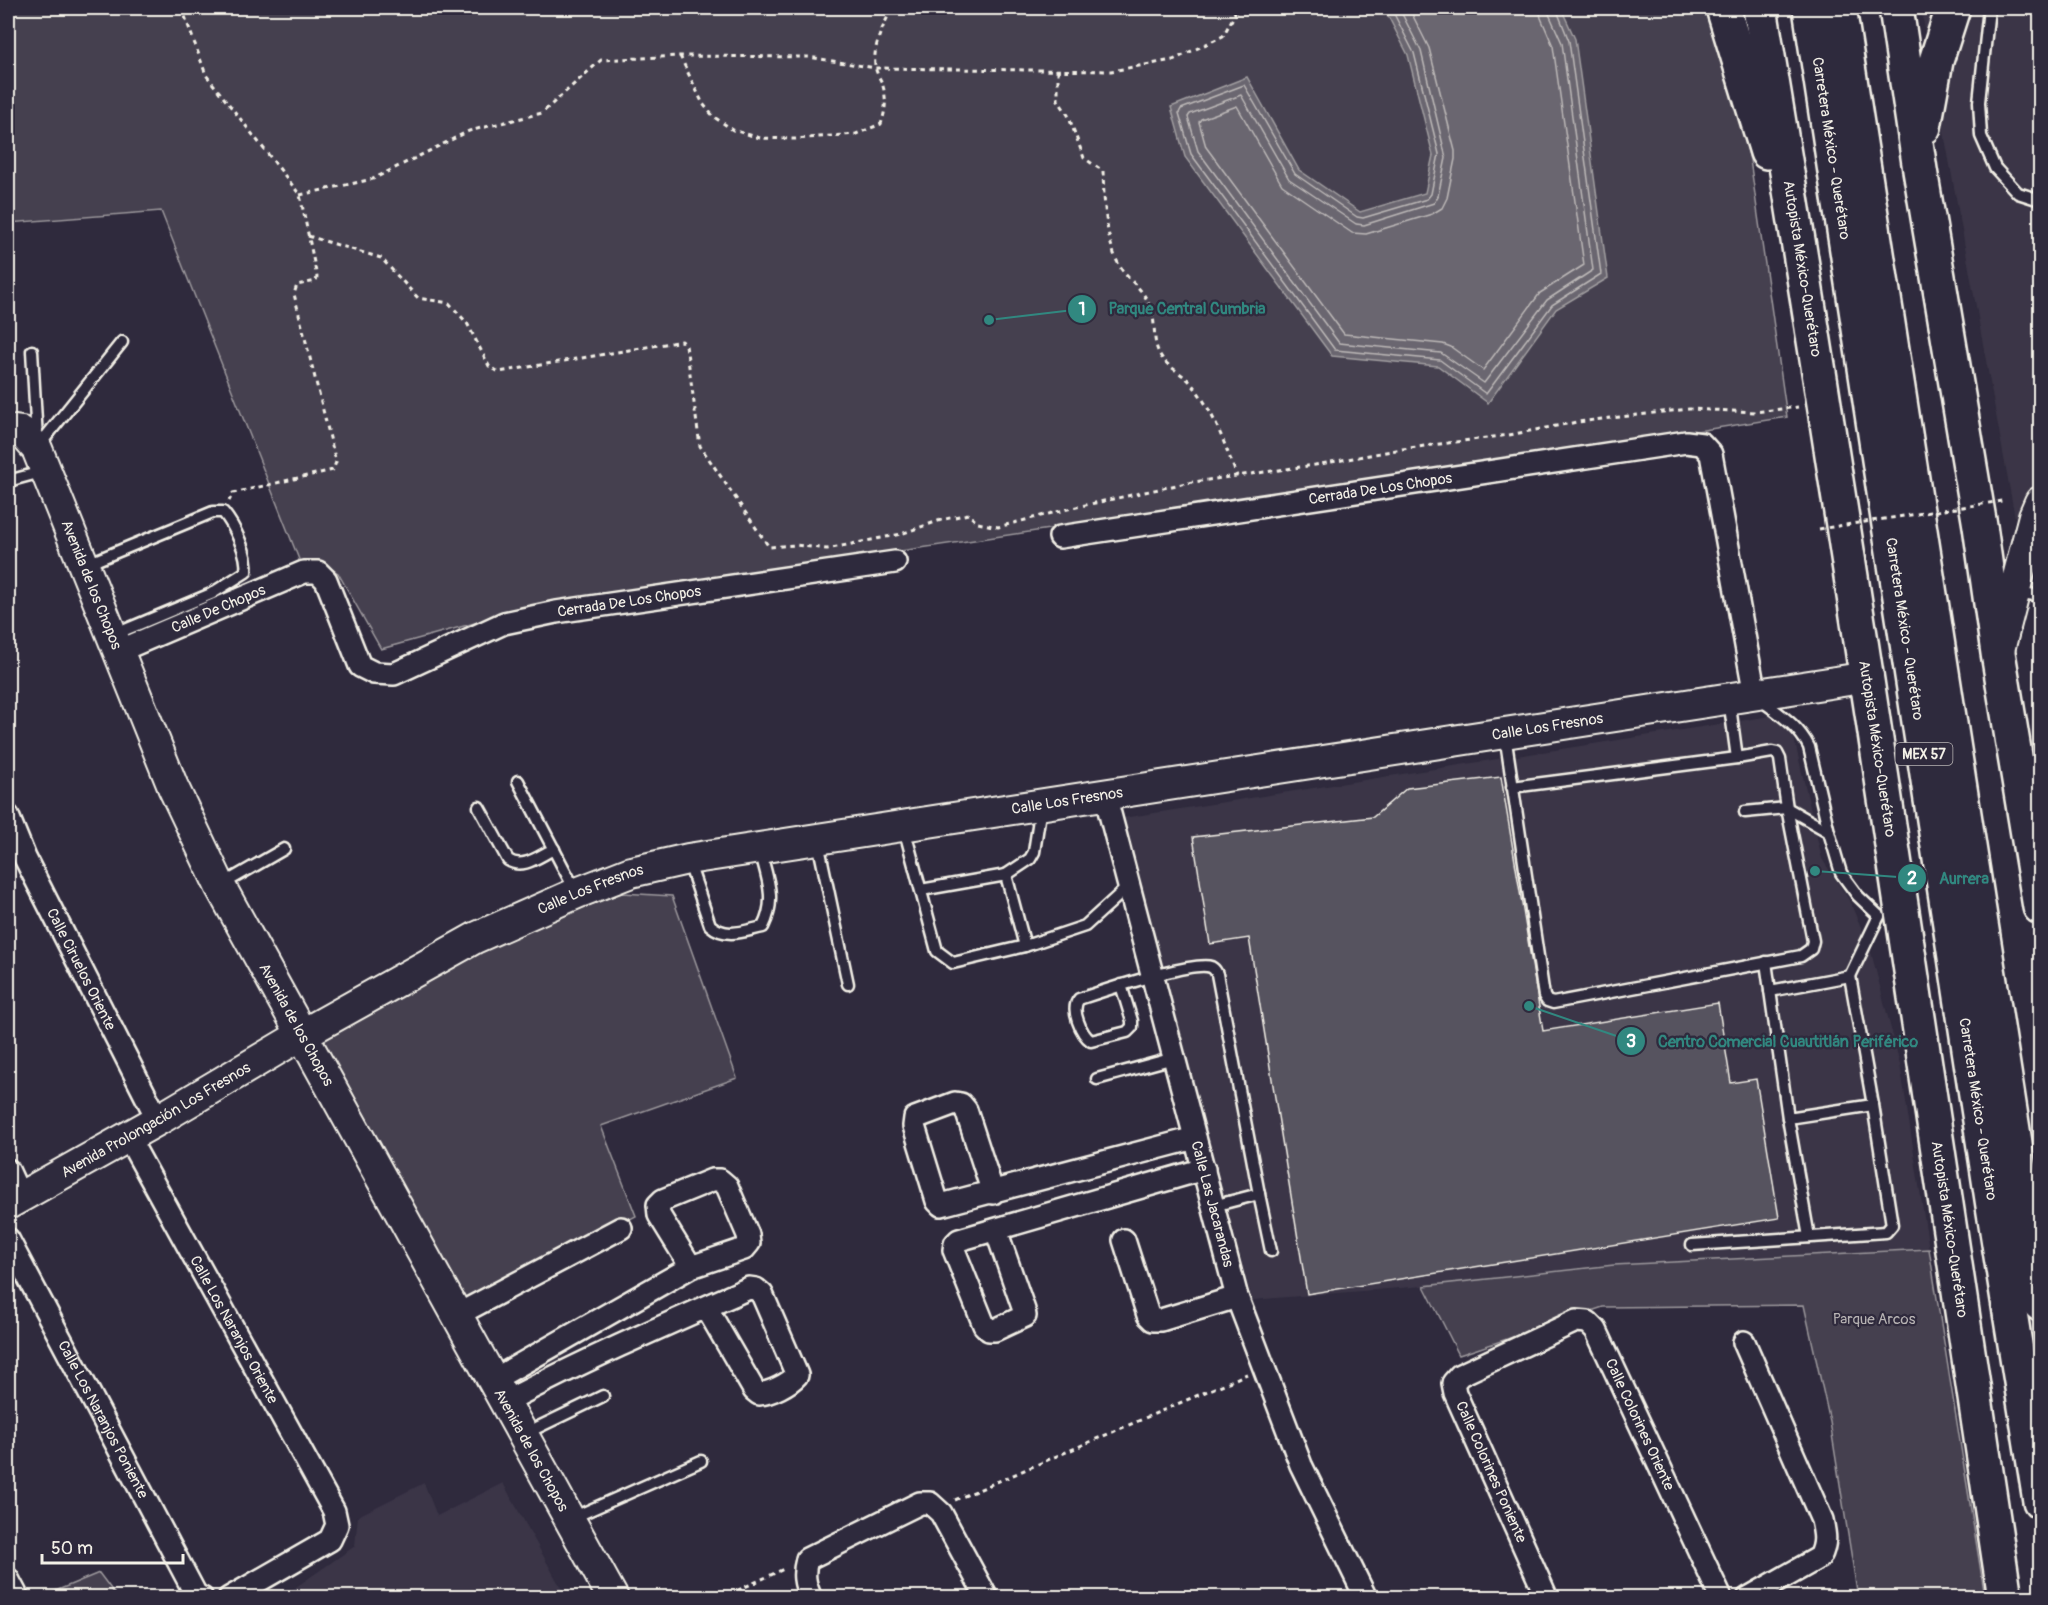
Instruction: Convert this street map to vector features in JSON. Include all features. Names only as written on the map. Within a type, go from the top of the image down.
[{"type":"main road","points":[[1723,8],[1805,281]]},
{"type":"main road","name":"Autopista México-Querétaro","points":[[1760,8],[1868,677],[1890,914],[2005,1598]]},
{"type":"main road","name":"Carretera México - Querétaro","points":[[1810,8],[2040,1501]]},
{"type":"main road","name":"Carretera México - Querétaro","points":[[1839,8],[2040,1304]]},
{"type":"main road","points":[[1896,8],[1920,170],[1980,526],[1998,653],[2040,908]]},
{"type":"main road","points":[[1920,170],[1929,92],[1953,8]]},
{"type":"street","name":"Cerrada De Los Chopos","points":[[1060,537],[1686,442],[1702,444],[1711,454],[1742,697]]},
{"type":"street","name":"Avenida de los Chopos","points":[[28,445],[84,566],[173,787],[220,886],[613,1598]]},
{"type":"street","points":[[1998,653],[2027,594],[2034,516],[2040,502]]},
{"type":"street","name":"Cerrada De Los Chopos","points":[[318,572],[326,580],[360,666],[374,673],[394,674],[514,620],[895,562]]},
{"type":"street","name":"Calle De Chopos","points":[[116,643],[304,572],[318,572]]},
{"type":"street","name":"Calle Los Fresnos","points":[[303,1034],[475,938],[577,892],[631,872],[688,859],[1868,677]]},
{"type":"street","name":"Calle Las Jacarandas","points":[[1105,795],[1237,1297],[1301,1465],[1366,1598]]},
{"type":"street","name":"Calle Ciruelos Oriente","points":[[8,816],[25,858],[158,1120]]},
{"type":"street","name":"Avenida Prolongación Los Fresnos","points":[[12,1190],[128,1137],[303,1034]]},
{"type":"street","points":[[993,1193],[966,1110],[962,1104],[955,1103],[915,1118],[914,1126],[937,1201],[941,1205],[993,1193],[1195,1138]]},
{"type":"street","name":"Calle Los Naranjos Oriente","points":[[128,1137],[334,1511],[337,1525],[330,1540],[229,1598]]},
{"type":"street","points":[[996,1230],[1025,1316],[995,1330],[989,1330],[984,1325],[954,1250],[959,1240],[1204,1169]]},
{"type":"street","points":[[499,1391],[691,1267],[744,1249],[749,1243],[747,1235],[727,1186],[720,1180],[712,1180],[663,1200],[658,1205],[659,1215],[691,1267]]},
{"type":"street","points":[[457,1315],[621,1228]]},
{"type":"street","name":"Calle Los Naranjos Poniente","points":[[8,1239],[196,1594],[202,1598]]},
{"type":"street","points":[[1124,1240],[1148,1315],[1153,1320],[1161,1320],[1237,1297]]},
{"type":"street","points":[[499,1391],[537,1385],[706,1307],[749,1288],[756,1288],[762,1294],[797,1375],[793,1380],[765,1394],[759,1394],[754,1390],[706,1307]]},
{"type":"street","name":"Calle Colorines Oriente","points":[[1519,1348],[1576,1322],[1588,1322],[1596,1330],[1721,1598]]},
{"type":"street","points":[[1744,1342],[1822,1520],[1825,1536],[1825,1547],[1820,1557],[1748,1598]]},
{"type":"street","name":"Calle Colorines Poniente","points":[[1519,1348],[1460,1375],[1453,1383],[1455,1393],[1547,1598]]},
{"type":"street","points":[[811,1598],[805,1586],[805,1565],[920,1503],[930,1503],[939,1510],[987,1598]]},
{"type":"street","points":[[8,1579],[18,1598]]},
{"type":"lane","points":[[1989,8],[1979,102],[1981,136],[1995,168],[2018,193],[2040,200]]},
{"type":"lane","points":[[8,481],[28,445],[122,342]]},
{"type":"lane","points":[[28,445],[32,351]]},
{"type":"lane","points":[[84,566],[213,512],[223,512],[231,521],[248,563],[246,572],[211,594],[116,643]]},
{"type":"lane","points":[[1692,1245],[1886,1232],[1892,1225],[1850,976],[1890,914],[1858,896],[1841,873],[1809,747],[1800,730],[1742,697],[1737,758]]},
{"type":"lane","points":[[1504,734],[1512,787],[1544,996],[1547,1001],[1553,1003],[1801,956],[1811,949],[1813,941],[1778,753],[1512,787]]},
{"type":"lane","points":[[518,781],[577,892]]},
{"type":"lane","points":[[921,890],[1006,875],[1030,859],[1034,852],[1041,805]]},
{"type":"lane","points":[[479,807],[508,860],[515,864],[524,864],[554,849]]},
{"type":"lane","points":[[1744,812],[1787,808],[1829,832]]},
{"type":"lane","points":[[903,826],[937,951],[953,963],[1025,946],[1085,926],[1130,886]]},
{"type":"lane","points":[[817,839],[848,984]]},
{"type":"lane","points":[[688,859],[710,926],[726,934],[763,927],[769,915],[772,902],[760,848]]},
{"type":"lane","points":[[220,886],[284,849]]},
{"type":"lane","points":[[1006,875],[1025,946]]},
{"type":"lane","points":[[1766,962],[1788,1118],[1809,1237]]},
{"type":"lane","points":[[1121,985],[1132,1027],[1127,1032],[1091,1041],[1085,1037],[1074,1009],[1075,1002],[1079,999],[1121,985],[1153,975],[1208,966],[1217,974],[1271,1251]]},
{"type":"lane","points":[[1770,991],[1850,976]]},
{"type":"lane","points":[[1097,1078],[1174,1058]]},
{"type":"lane","points":[[1788,1118],[1873,1105]]},
{"type":"lane","points":[[1213,1206],[1259,1194]]},
{"type":"lane","points":[[524,1434],[603,1396]]},
{"type":"lane","points":[[569,1520],[701,1461]]},
{"type":"path","points":[[182,8],[206,75],[300,195],[317,277],[316,281],[297,285],[294,294],[336,462],[333,470],[232,493],[223,512]]},
{"type":"path","points":[[680,56],[703,104],[714,117],[733,130],[760,138],[795,139],[856,134],[880,124],[885,112],[883,86],[875,68],[875,45],[892,8]]},
{"type":"path","points":[[300,195],[373,179],[469,132],[542,114],[601,60],[680,56],[809,57],[875,68],[1111,71],[1173,60],[1223,36],[1235,14],[1234,8]]},
{"type":"path","points":[[1058,70],[1058,100],[1068,115],[1084,158],[1103,171],[1104,206],[1119,266],[1142,290],[1152,311],[1154,341],[1162,358],[1189,381],[1209,409],[1237,476]]},
{"type":"path","points":[[308,236],[381,258],[418,298],[449,303],[467,322],[489,366],[500,372],[682,341],[686,345],[700,446],[769,547],[795,545],[827,549],[901,534],[940,520],[968,514],[978,523],[998,527],[1174,485],[1588,421],[1689,409],[1755,412],[1825,405]]},
{"type":"path","points":[[1819,529],[2002,501]]},
{"type":"path","points":[[939,1510],[1263,1367]]},
{"type":"path","points":[[722,1598],[805,1565]]},
{"type":"shaded area","points":[[1921,8],[2040,8],[2040,653]]},
{"type":"shaded area","points":[[1771,716],[1783,723],[1793,734],[1822,859],[1849,900],[1870,948],[1900,1064],[1929,1249],[1614,1265],[1424,1286],[1252,1300],[1123,818]]},
{"type":"shaded area","points":[[424,1483],[437,1516],[503,1483],[566,1597],[287,1597],[286,1594],[355,1546],[358,1516]]},
{"type":"green space","points":[[8,8],[1704,8],[1732,89],[1750,160],[1787,417],[1414,475],[543,604],[381,649],[338,573],[318,560],[300,562],[161,211],[8,223]]},
{"type":"green space","points":[[622,893],[672,896],[737,1078],[601,1126],[636,1216],[467,1305],[317,1032],[479,947]]},
{"type":"green space","name":"Parque Arcos","points":[[1929,1249],[1985,1597],[1858,1597],[1830,1422],[1804,1305],[1603,1307],[1459,1355],[1424,1286],[1614,1265]]},
{"type":"green space","points":[[99,1573],[117,1597],[41,1597]]},
{"type":"water","points":[[1384,8],[1561,8],[1575,39],[1608,278],[1556,309],[1488,403],[1438,366],[1332,356],[1185,157],[1171,107],[1247,77],[1299,170],[1360,212],[1425,193],[1433,155],[1408,55]]},
{"type":"building","points":[[1501,777],[1543,1031],[1718,1003],[1731,1083],[1756,1079],[1779,1218],[1307,1294],[1249,938],[1210,944],[1193,837],[1373,817],[1407,788]]},
{"type":"place","name":"Parque Central Cumbria","points":[[989,320]]},
{"type":"place","name":"Aurrera","points":[[1815,871]]},
{"type":"place","name":"Centro Comercial Cuautitlán Periférico","points":[[1529,1006]]}]
